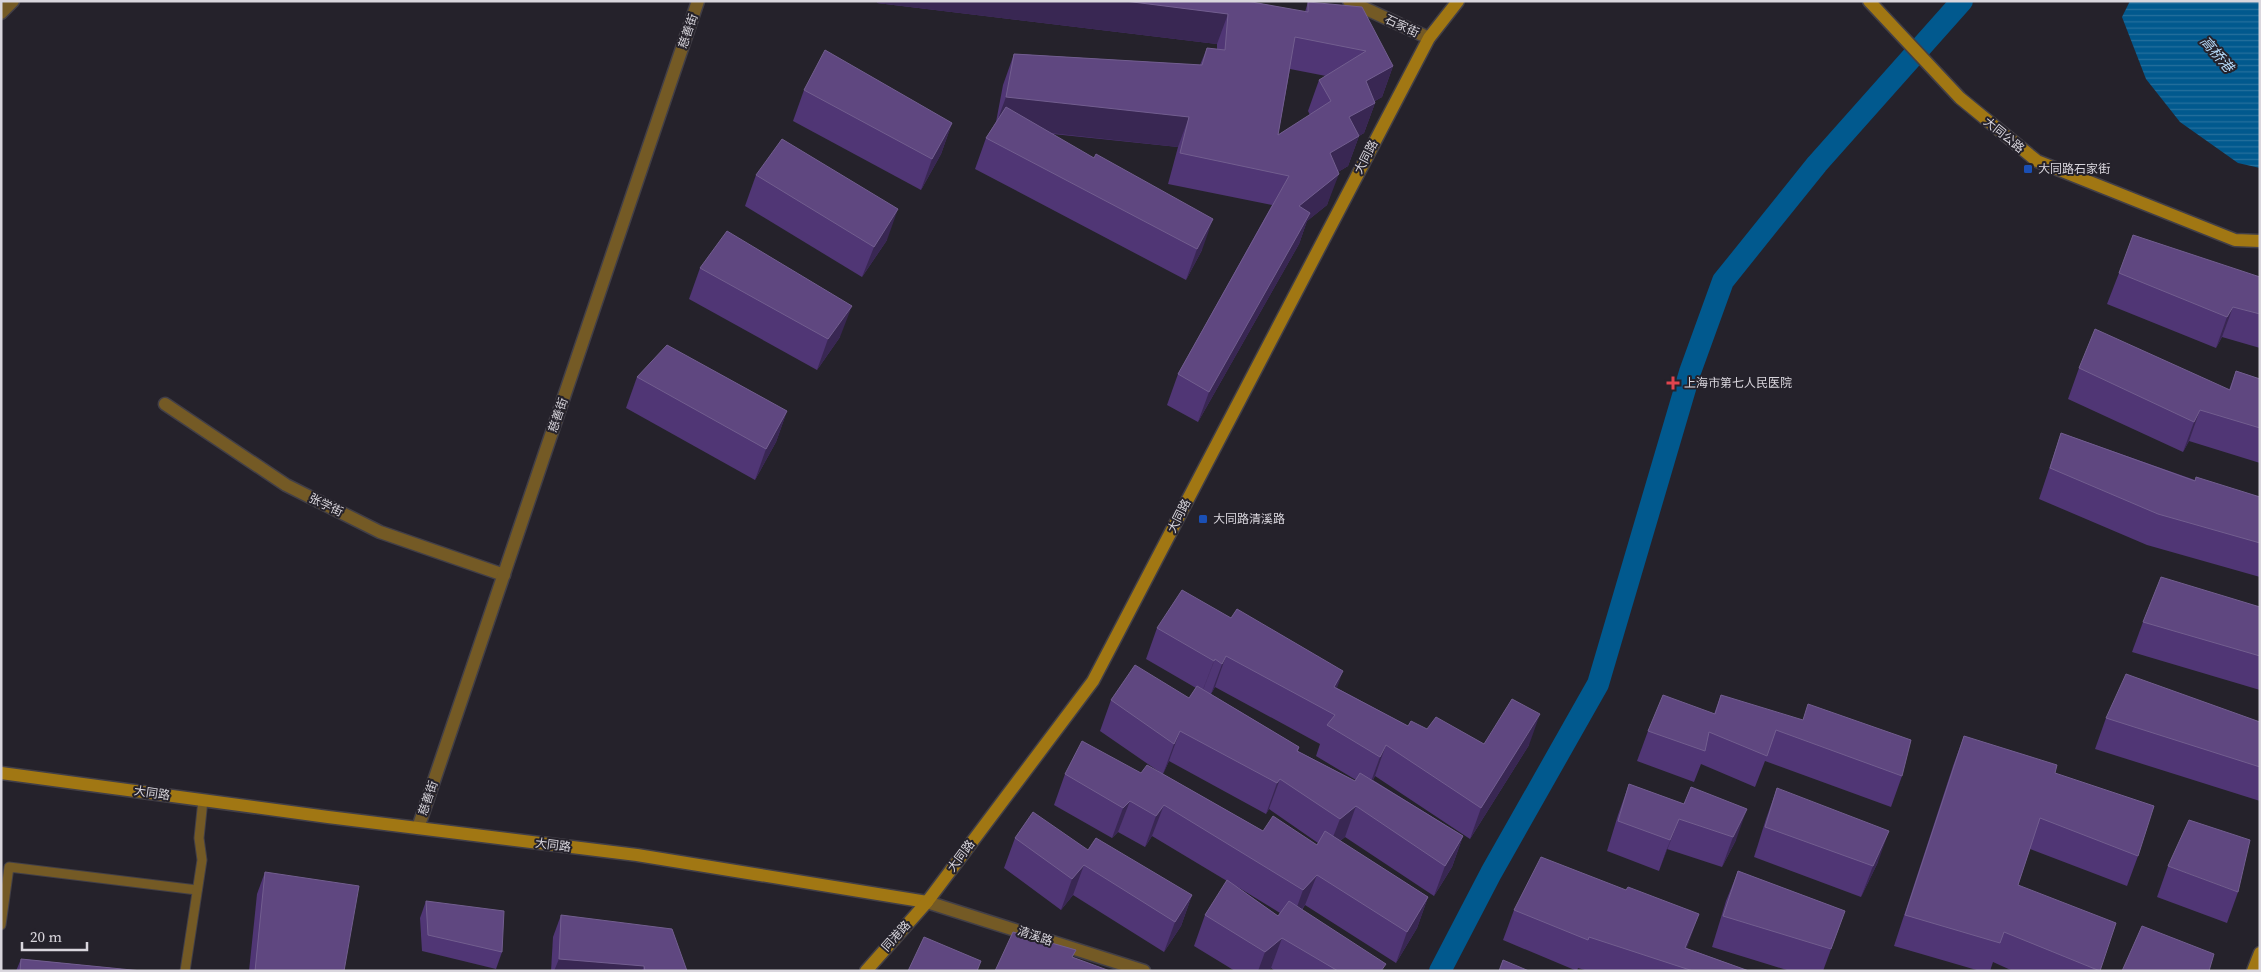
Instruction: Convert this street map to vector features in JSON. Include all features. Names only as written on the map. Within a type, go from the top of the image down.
[{"type":"street","name":"慈善街","points":[[418,828],[698,1]]},
{"type":"street","name":"石家街","points":[[1349,1],[1428,38]]},
{"type":"street","name":"大同路","points":[[1,772],[203,800],[637,855],[927,902],[1093,681],[1428,38],[1458,1]]},
{"type":"street","name":"大同公路","points":[[1869,1],[1960,98],[2037,161],[2235,240],[2260,241]]},
{"type":"street","name":"张学街","points":[[165,404],[286,485],[380,532],[504,575]]},
{"type":"street","name":"同港路","points":[[866,971],[927,902]]},
{"type":"street","name":"清溪路","points":[[927,902],[1144,971]]},
{"type":"street","points":[[2253,971],[2260,953]]},
{"type":"lane","points":[[185,971],[202,860],[199,838],[203,800]]},
{"type":"lane","points":[[1,925],[5,866],[197,890]]},
{"type":"water","name":"高桥港","points":[[2130,1],[2260,1],[2260,168],[2238,163],[2180,122],[2146,79],[2122,17]]},
{"type":"building","points":[[1125,1],[1246,1],[1308,12],[1308,2],[1362,7],[1393,66],[1366,81],[1375,103],[1349,117],[1359,136],[1330,153],[1339,174],[1299,206],[1310,213],[1209,392],[1178,374],[1289,176],[1180,153],[1189,117],[1006,97],[1014,54],[1202,65],[1207,48],[1225,50],[1228,14]],"holes":[[[1295,37],[1366,51],[1319,80],[1331,101],[1278,135]]]},
{"type":"building","points":[[825,50],[952,123],[932,159],[804,90]]},
{"type":"building","points":[[1006,107],[1094,158],[1096,154],[1213,219],[1197,249],[986,138]]},
{"type":"building","points":[[782,139],[898,209],[874,247],[756,175]]},
{"type":"building","points":[[727,231],[852,306],[828,339],[700,268]]},
{"type":"building","points":[[2133,235],[2260,277],[2260,314],[2233,307],[2227,317],[2119,273]]},
{"type":"building","points":[[2095,329],[2230,390],[2236,371],[2260,379],[2260,428],[2200,410],[2194,422],[2079,368]]},
{"type":"building","points":[[667,345],[787,411],[766,449],[637,377]]},
{"type":"building","points":[[2061,433],[2195,481],[2196,477],[2260,497],[2260,543],[2158,514],[2050,468]]},
{"type":"building","points":[[2161,577],[2260,607],[2260,656],[2143,622]]},
{"type":"building","points":[[1182,590],[1231,618],[1237,609],[1343,671],[1334,687],[1408,726],[1411,721],[1427,729],[1436,717],[1484,744],[1512,699],[1540,714],[1481,808],[1386,745],[1380,757],[1327,725],[1335,715],[1226,656],[1222,664],[1215,659],[1214,661],[1157,628]]},
{"type":"building","points":[[1135,665],[1189,698],[1197,686],[1299,747],[1297,751],[1355,781],[1360,773],[1463,836],[1445,866],[1356,806],[1340,819],[1280,779],[1277,783],[1180,731],[1174,744],[1111,700]]},
{"type":"building","points":[[2126,674],[2260,722],[2260,767],[2106,718]]},
{"type":"building","points":[[1663,695],[1715,714],[1721,695],[1803,720],[1808,704],[1911,740],[1902,776],[1776,730],[1767,756],[1709,732],[1705,751],[1648,731]]},
{"type":"building","points":[[1964,736],[2057,765],[2055,773],[2154,806],[2138,856],[2040,818],[2018,885],[2116,923],[2100,971],[2004,932],[2000,943],[1905,915]]},
{"type":"building","points":[[1082,741],[1141,773],[1147,765],[1263,831],[1273,816],[1317,845],[1325,831],[1428,897],[1407,932],[1317,875],[1303,890],[1164,805],[1156,816],[1130,801],[1123,808],[1065,774]]},
{"type":"building","points":[[1629,784],[1684,804],[1691,787],[1747,809],[1733,837],[1679,819],[1670,840],[1618,821]]},
{"type":"building","points":[[1777,788],[1889,831],[1873,866],[1765,827]]},
{"type":"building","points":[[1033,812],[1088,850],[1096,838],[1192,895],[1175,922],[1084,865],[1072,879],[1015,838]]},
{"type":"building","points":[[2189,820],[2250,840],[2238,892],[2168,866]]},
{"type":"building","points":[[1541,857],[1626,890],[1628,887],[1699,914],[1685,948],[1749,971],[1693,971],[1589,937],[1588,940],[1514,910]]},
{"type":"building","points":[[1738,871],[1845,911],[1831,949],[1723,916]]},
{"type":"building","points":[[265,872],[359,886],[344,971],[255,971]]},
{"type":"building","points":[[1227,880],[1278,916],[1289,901],[1386,964],[1381,971],[1338,971],[1282,938],[1265,952],[1205,915]]},
{"type":"building","points":[[426,901],[504,911],[502,952],[428,935]]},
{"type":"building","points":[[561,915],[672,929],[687,971],[645,971],[644,966],[559,959]]},
{"type":"building","points":[[2142,926],[2214,954],[2209,971],[2122,971]]},
{"type":"building","points":[[1013,932],[1076,950],[1072,957],[1110,971],[995,971]]},
{"type":"building","points":[[924,937],[981,961],[977,971],[908,971]]},
{"type":"building","points":[[21,959],[142,971],[20,971]]},
{"type":"building","points":[[1503,960],[1529,971],[1499,971]]},
{"type":"waterway","points":[[1440,971],[1491,873],[1598,684],[1690,372],[1723,281],[1817,164],[1962,1]]},
{"type":"place","name":"大同路石家街","points":[[2028,169]]},
{"type":"place","name":"上海市第七人民医院","points":[[1673,383]]},
{"type":"place","name":"大同路清溪路","points":[[1203,519]]}]
